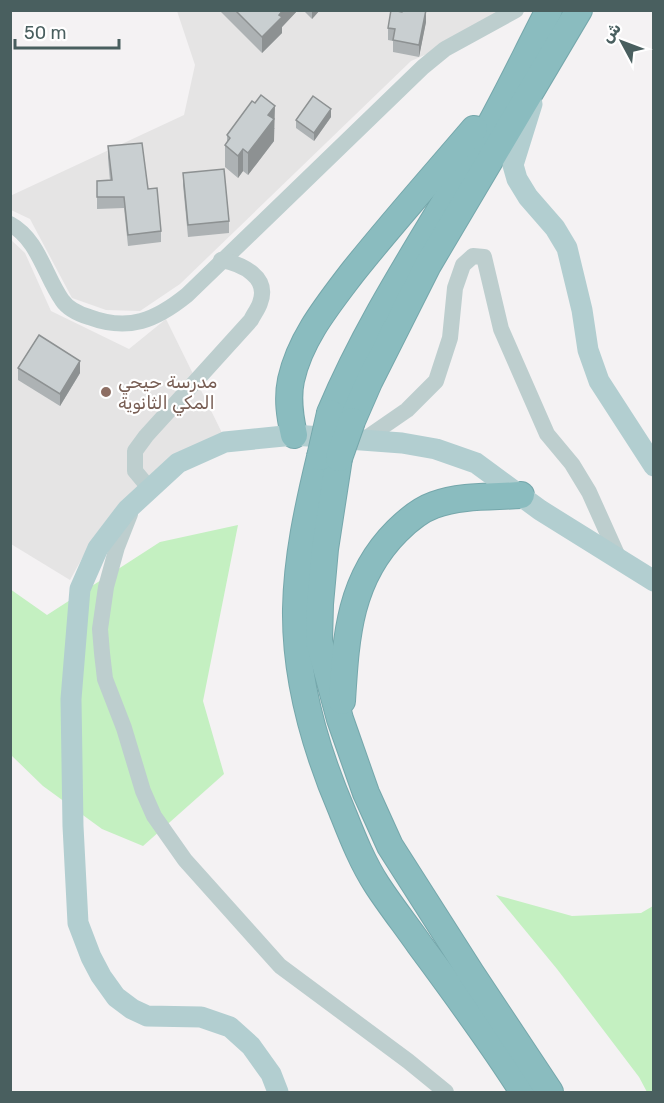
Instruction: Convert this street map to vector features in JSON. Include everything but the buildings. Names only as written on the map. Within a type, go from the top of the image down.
[{"type":"highway","points":[[349,424],[344,379],[416,248],[474,154],[549,10]]},
{"type":"highway","points":[[523,1092],[496,1049],[376,884],[353,838],[329,780],[315,736],[304,687],[296,611],[298,568],[306,512],[330,457],[349,424],[428,265],[579,10]]},
{"type":"highway","points":[[294,435],[289,411],[290,382],[310,331],[328,303],[372,248],[507,90]]},
{"type":"highway","points":[[330,457],[319,641],[340,719],[366,793],[390,846],[550,1092]]},
{"type":"highway","points":[[340,719],[346,637],[357,595],[366,571],[387,542],[410,518],[434,505],[464,499],[521,495]]},
{"type":"main road","points":[[542,72],[513,165],[517,179],[528,197],[555,228],[567,248],[582,310],[588,350],[599,381],[654,466]]},
{"type":"main road","points":[[278,1092],[271,1074],[251,1046],[230,1027],[201,1017],[147,1016],[132,1009],[116,997],[96,966],[78,923],[70,699],[80,589],[98,548],[133,505],[178,463],[225,442],[294,435],[349,424],[402,443],[436,449],[476,463],[620,561],[654,581]]},
{"type":"street","points":[[10,224],[30,242],[63,302],[79,314],[98,321],[119,324],[146,321],[167,311],[187,295],[423,67],[445,50],[516,10]]},
{"type":"street","points":[[349,424],[407,410],[436,381],[450,338],[455,288],[463,265],[473,256],[484,257],[501,329],[547,434],[572,464],[589,492],[620,561]]},
{"type":"street","points":[[150,489],[135,471],[135,452],[146,436],[251,320],[261,301],[260,284],[251,270],[235,263],[221,261]]},
{"type":"street","points":[[133,505],[117,547],[106,586],[100,629],[105,679],[124,728],[143,791],[154,816],[185,860],[280,966],[446,1092]]},
{"type":"shaded area","points":[[177,11],[525,11],[411,61],[180,284],[140,311],[106,310],[72,298],[30,219],[11,210],[10,196],[184,115],[195,65]]},
{"type":"shaded area","name":"مدرسة حيحي المكي الثانوية","points":[[10,239],[25,253],[51,311],[129,349],[166,319],[223,435],[90,544],[70,580],[11,544]]},
{"type":"green space","points":[[238,525],[203,701],[224,774],[143,846],[102,829],[43,786],[11,755],[10,589],[47,615],[160,542]]},
{"type":"green space","points":[[496,895],[572,916],[641,913],[653,906],[653,1092],[647,1092],[639,1077],[557,969]]},
{"type":"place","name":"مدرسة حيحي المكي الثانوية","points":[[106,392]]}]
